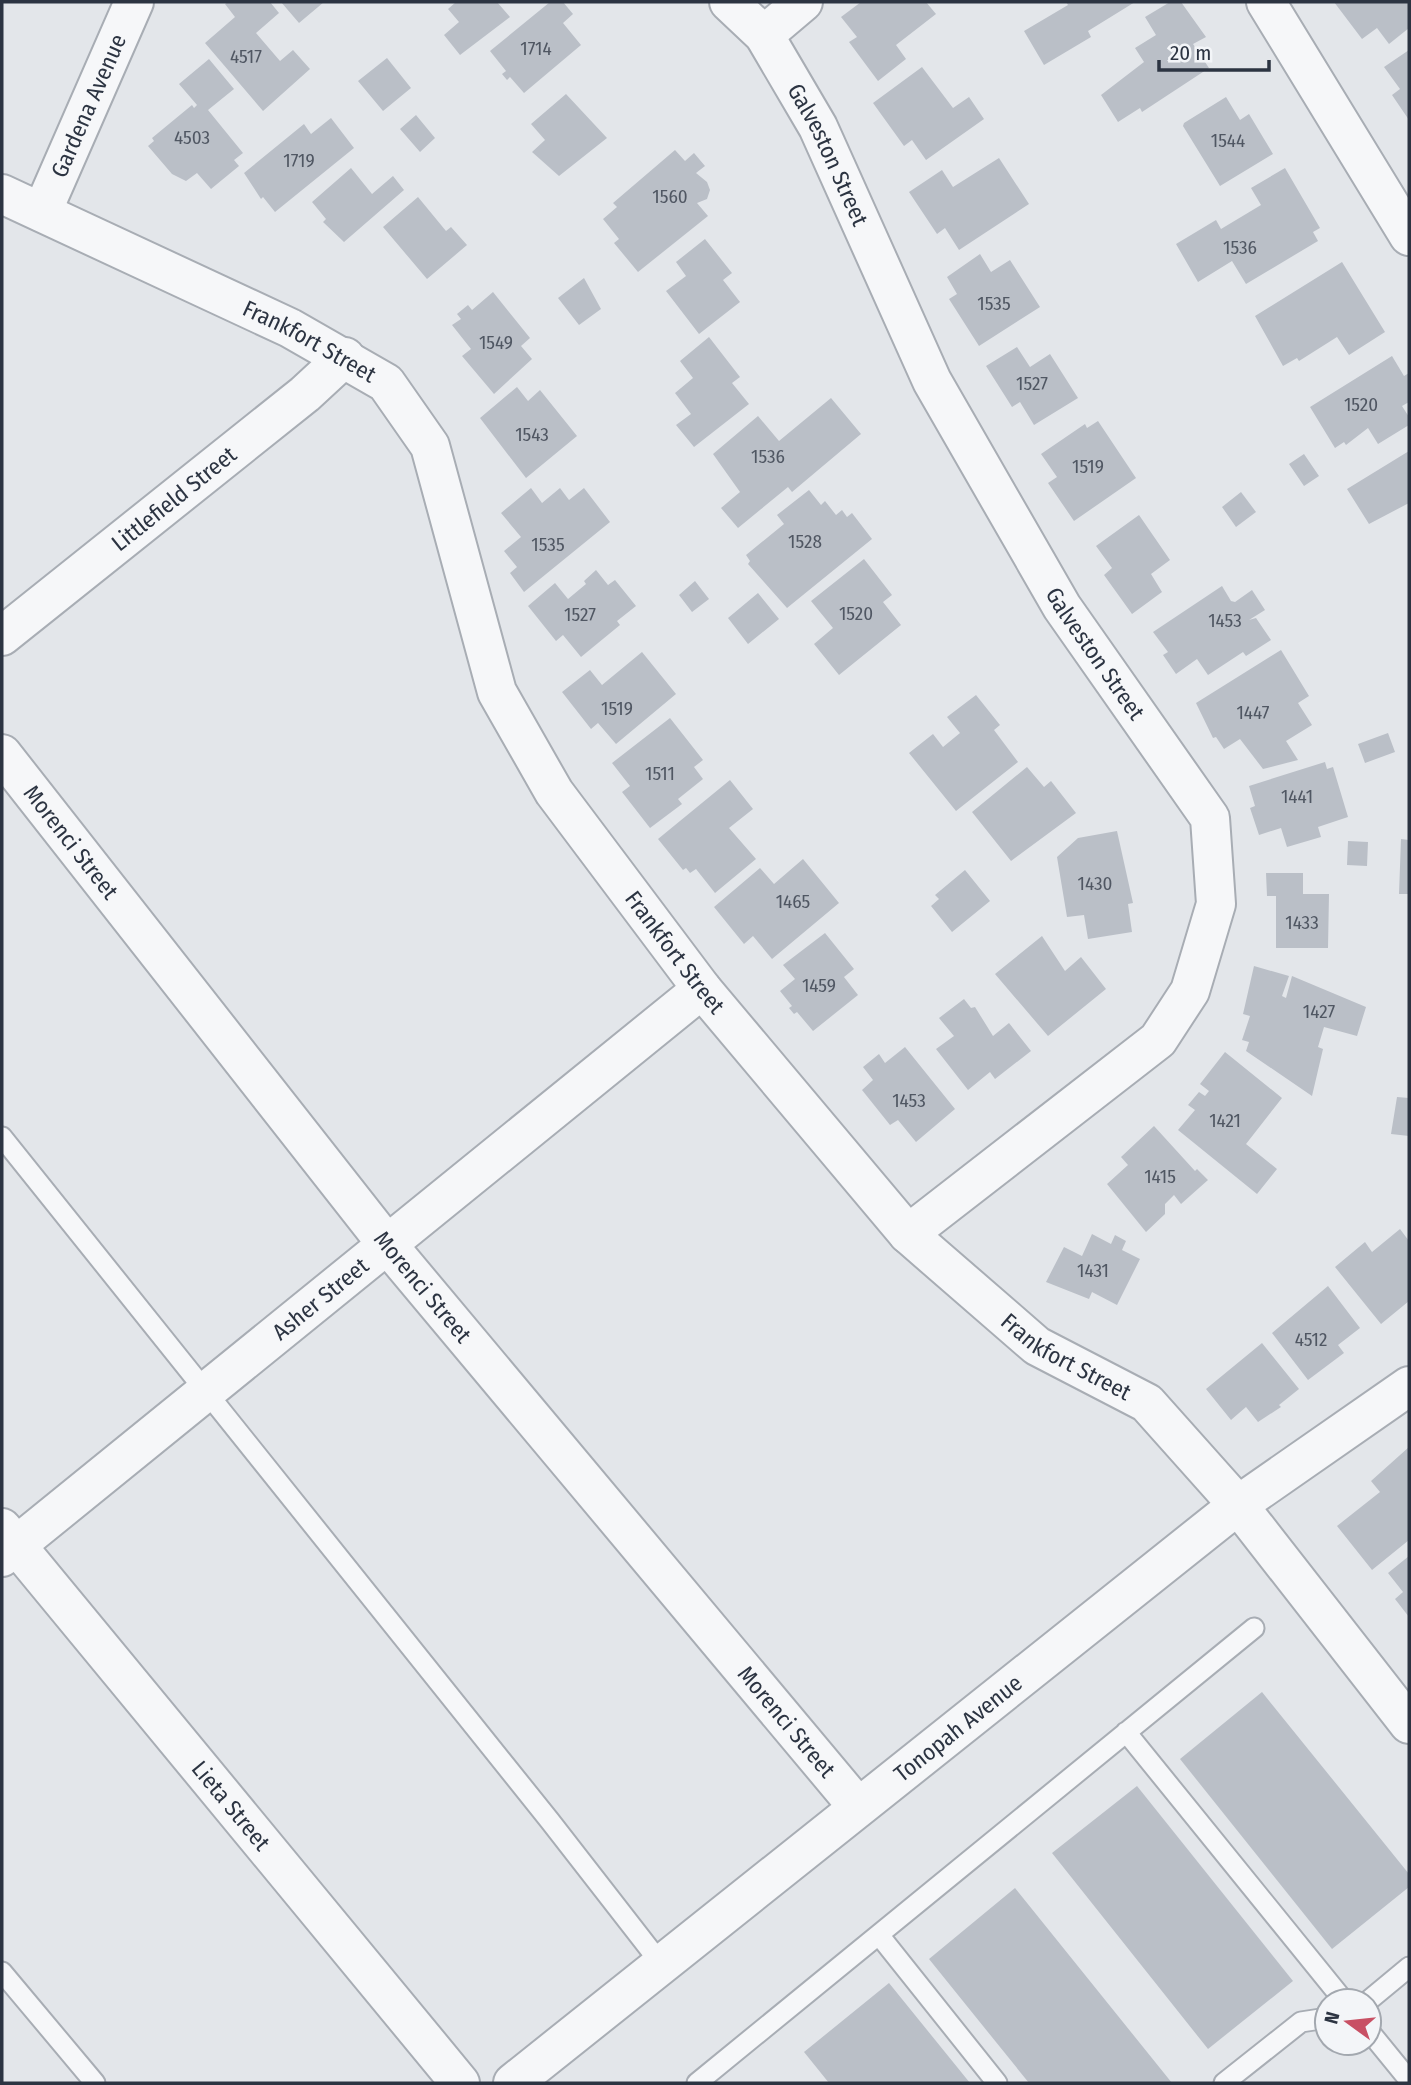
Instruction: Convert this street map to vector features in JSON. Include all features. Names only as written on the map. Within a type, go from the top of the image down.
[{"type":"street","name":"Gardena Avenue","points":[[42,212],[134,2]]},
{"type":"street","name":"Galveston Street","points":[[729,2],[764,35],[818,127],[939,393],[1062,607],[1210,818],[1216,904],[1190,992],[1158,1040],[908,1234]]},
{"type":"street","points":[[764,35],[803,2]]},
{"type":"street","points":[[1266,2],[1409,236]]},
{"type":"street","name":"Frankfort Street","points":[[2,194],[290,328],[345,357],[386,383],[430,446],[497,692],[554,792],[702,989],[908,1234],[1037,1346],[1147,1403],[1238,1505],[1409,1724]]},
{"type":"street","name":"Littlefield Street","points":[[2,636],[305,394],[345,357]]},
{"type":"street","name":"Morenci Street","points":[[2,754],[386,1243],[858,1807]]},
{"type":"street","name":"Asher Street","points":[[6,1543],[206,1391],[702,989]]},
{"type":"street","name":"Tonopah Avenue","points":[[513,2083],[1238,1505],[1409,1386]]},
{"type":"street","name":"Lieta Street","points":[[6,1543],[460,2083]]},
{"type":"lane","points":[[2,1137],[550,1821],[662,1965]]},
{"type":"lane","points":[[697,2083],[1254,1628]]},
{"type":"lane","points":[[1126,1732],[1334,1987]]},
{"type":"lane","points":[[879,1935],[997,2083]]},
{"type":"lane","points":[[1383,1989],[1409,1967]]},
{"type":"lane","points":[[2,1972],[95,2083]]},
{"type":"lane","points":[[1224,2083],[1301,2022],[1313,2020]]},
{"type":"lane","points":[[1383,2048],[1409,2080]]},
{"type":"building","points":[[270,2],[279,13],[256,33],[280,61],[293,50],[310,69],[263,111],[205,43],[235,17],[225,4]]},
{"type":"building","points":[[281,2],[324,2],[299,23]]},
{"type":"building","points":[[456,2],[497,2],[510,17],[460,55],[444,35],[459,22],[448,9]]},
{"type":"building","points":[[550,2],[563,2],[573,14],[563,23],[581,45],[524,93],[510,77],[507,80],[502,74],[506,71],[490,51]]},
{"type":"building","points":[[861,2],[926,2],[936,14],[896,45],[906,59],[878,81],[849,42],[857,37],[841,17]]},
{"type":"building","points":[[1066,2],[1135,2],[1088,31],[1091,37],[1044,65],[1024,31],[1068,5]]},
{"type":"building","points":[[1170,2],[1181,2],[1206,37],[1193,44],[1209,68],[1142,112],[1140,108],[1118,122],[1101,95],[1144,62],[1135,48],[1156,35],[1145,17]]},
{"type":"building","points":[[1334,2],[1409,2],[1409,28],[1389,44],[1377,28],[1362,39]]},
{"type":"building","points":[[1409,50],[1409,120],[1392,95],[1400,89],[1384,67]]},
{"type":"building","points":[[387,58],[411,88],[383,111],[358,81]]},
{"type":"building","points":[[209,59],[234,89],[208,110],[243,153],[234,160],[239,166],[211,189],[197,173],[186,181],[172,174],[148,146],[154,141],[152,138],[192,105],[194,108],[197,105],[179,84]]},
{"type":"building","points":[[922,67],[953,108],[969,97],[984,119],[926,160],[912,140],[904,146],[873,103]]},
{"type":"building","points":[[566,94],[607,138],[559,176],[532,152],[545,140],[531,124]]},
{"type":"building","points":[[1226,97],[1240,120],[1249,114],[1273,154],[1220,186],[1183,126]]},
{"type":"building","points":[[416,115],[435,138],[420,152],[400,129]]},
{"type":"building","points":[[331,118],[354,148],[275,212],[263,197],[261,199],[244,173],[304,124],[311,134]]},
{"type":"building","points":[[675,150],[685,161],[694,153],[705,166],[696,173],[707,182],[710,190],[707,199],[697,203],[708,216],[638,272],[614,243],[619,239],[603,219],[617,207],[613,203]]},
{"type":"building","points":[[999,158],[1029,204],[959,250],[945,228],[937,234],[909,192],[942,170],[953,187]]},
{"type":"building","points":[[351,168],[372,194],[393,176],[404,190],[344,242],[323,222],[326,219],[312,202]]},
{"type":"building","points":[[1285,168],[1320,228],[1313,232],[1318,241],[1246,284],[1232,261],[1198,282],[1176,244],[1216,220],[1221,229],[1261,205],[1251,188]]},
{"type":"building","points":[[418,197],[446,231],[451,227],[467,245],[427,279],[383,227]]},
{"type":"building","points":[[705,239],[732,273],[723,280],[740,302],[699,334],[666,291],[686,276],[676,262]]},
{"type":"building","points":[[980,254],[991,272],[1010,260],[1040,307],[979,346],[949,299],[957,294],[947,277]]},
{"type":"building","points":[[1342,262],[1385,332],[1349,355],[1337,337],[1299,361],[1297,358],[1283,366],[1255,316]]},
{"type":"building","points":[[584,278],[601,309],[579,325],[558,298]]},
{"type":"building","points":[[493,292],[530,338],[521,346],[532,359],[494,394],[462,356],[471,349],[452,325],[461,319],[457,314],[468,305],[472,310]]},
{"type":"building","points":[[709,337],[740,377],[732,383],[749,404],[694,447],[676,425],[691,414],[675,393],[693,378],[680,361]]},
{"type":"building","points":[[1017,347],[1030,367],[1050,354],[1078,398],[1034,425],[1020,402],[1012,407],[986,366]]},
{"type":"building","points":[[1392,356],[1404,376],[1409,373],[1409,402],[1402,406],[1409,417],[1409,425],[1378,444],[1368,428],[1346,445],[1344,442],[1335,448],[1310,407]]},
{"type":"building","points":[[517,387],[528,401],[540,390],[577,436],[526,478],[480,418]]},
{"type":"building","points":[[831,398],[861,434],[792,492],[788,487],[738,528],[721,508],[740,492],[713,454],[758,416],[779,441]]},
{"type":"building","points":[[1098,421],[1136,478],[1074,521],[1048,483],[1057,477],[1041,454],[1085,424],[1087,428]]},
{"type":"building","points":[[1409,451],[1409,503],[1369,524],[1347,489]]},
{"type":"building","points":[[1304,454],[1319,476],[1304,486],[1289,464]]},
{"type":"building","points":[[531,488],[542,503],[560,488],[569,500],[584,488],[610,522],[524,592],[510,573],[517,567],[504,551],[521,537],[501,513]]},
{"type":"building","points":[[809,490],[821,505],[825,501],[836,515],[842,510],[847,517],[852,513],[872,539],[787,608],[748,564],[750,561],[746,555],[784,524],[777,515]]},
{"type":"building","points":[[1241,492],[1256,512],[1236,527],[1222,507]]},
{"type":"building","points":[[1139,515],[1170,560],[1151,574],[1162,592],[1132,614],[1104,575],[1112,568],[1096,546]]},
{"type":"building","points":[[864,559],[892,595],[883,602],[901,625],[839,675],[814,644],[833,628],[811,601]]},
{"type":"building","points":[[596,570],[608,585],[615,580],[636,606],[617,621],[620,625],[581,657],[563,635],[556,641],[528,606],[555,583],[568,599],[586,584],[584,581]]},
{"type":"building","points":[[695,581],[709,599],[692,612],[679,595]]},
{"type":"building","points":[[1222,586],[1231,601],[1235,602],[1252,590],[1265,610],[1249,620],[1256,618],[1271,640],[1246,656],[1243,652],[1208,675],[1197,659],[1176,674],[1163,655],[1168,652],[1153,632]]},
{"type":"building","points":[[758,593],[779,619],[748,644],[728,618]]},
{"type":"building","points":[[1281,650],[1309,696],[1298,703],[1312,725],[1286,741],[1298,760],[1263,769],[1240,739],[1224,749],[1216,737],[1213,738],[1196,703]]},
{"type":"building","points":[[642,652],[676,694],[616,744],[598,723],[591,729],[562,692],[590,670],[602,685]]},
{"type":"building","points":[[976,695],[1000,725],[994,730],[1018,762],[956,811],[909,753],[933,734],[943,747],[960,733],[947,717]]},
{"type":"building","points":[[670,718],[703,760],[694,767],[703,779],[678,799],[682,804],[650,828],[622,792],[630,786],[612,763]]},
{"type":"building","points":[[1388,733],[1395,752],[1365,763],[1358,744]]},
{"type":"building","points":[[1325,762],[1327,769],[1333,767],[1348,817],[1318,827],[1321,837],[1287,847],[1281,828],[1259,835],[1250,808],[1255,806],[1249,786]]},
{"type":"building","points":[[1027,767],[1044,787],[1051,781],[1076,813],[1011,861],[972,812]]},
{"type":"building","points":[[730,780],[753,809],[729,828],[756,859],[715,893],[696,869],[690,873],[686,868],[683,870],[658,839]]},
{"type":"building","points":[[1117,831],[1133,903],[1128,904],[1132,932],[1088,939],[1084,915],[1067,917],[1057,857],[1078,838]]},
{"type":"building","points":[[1401,839],[1409,840],[1409,894],[1399,894]]},
{"type":"building","points":[[1348,841],[1368,842],[1367,866],[1347,865]]},
{"type":"building","points":[[803,859],[839,903],[772,959],[753,936],[744,944],[714,907],[760,868],[774,884]]},
{"type":"building","points":[[965,870],[990,901],[952,932],[931,906],[939,899],[935,895]]},
{"type":"building","points":[[1266,873],[1303,873],[1303,894],[1329,894],[1328,948],[1276,948],[1276,896],[1267,896]]},
{"type":"building","points":[[825,933],[854,969],[844,977],[858,995],[813,1031],[797,1012],[794,1014],[789,1008],[792,1006],[780,991],[795,979],[783,965]]},
{"type":"building","points":[[1042,936],[1065,971],[1081,957],[1106,989],[1048,1036],[995,974]]},
{"type":"building","points":[[1254,966],[1289,976],[1282,996],[1286,998],[1292,976],[1366,1007],[1357,1036],[1324,1027],[1318,1047],[1323,1049],[1312,1096],[1246,1051],[1249,1042],[1242,1040],[1250,1016],[1243,1014]]},
{"type":"building","points":[[964,999],[971,1008],[975,1007],[993,1036],[1009,1023],[1031,1051],[995,1079],[990,1072],[968,1090],[936,1049],[954,1036],[939,1018]]},
{"type":"building","points":[[905,1047],[955,1109],[916,1142],[898,1120],[890,1125],[862,1090],[873,1080],[863,1067],[879,1054],[885,1063]]},
{"type":"building","points":[[1225,1052],[1282,1098],[1246,1144],[1277,1169],[1257,1194],[1178,1130],[1195,1110],[1188,1105],[1199,1092],[1205,1096],[1209,1091],[1200,1084]]},
{"type":"building","points":[[1397,1097],[1409,1098],[1409,1136],[1391,1134]]},
{"type":"building","points":[[1154,1126],[1195,1171],[1197,1169],[1208,1180],[1181,1204],[1174,1195],[1165,1204],[1165,1214],[1146,1232],[1107,1184],[1128,1165],[1121,1157]]},
{"type":"building","points":[[1400,1229],[1409,1241],[1409,1301],[1381,1324],[1335,1267],[1365,1242],[1372,1252]]},
{"type":"building","points":[[1092,1234],[1111,1244],[1115,1235],[1126,1241],[1122,1250],[1140,1259],[1117,1305],[1092,1292],[1089,1299],[1046,1282],[1064,1247],[1082,1256]]},
{"type":"building","points":[[1328,1286],[1360,1328],[1338,1345],[1344,1353],[1308,1380],[1272,1333]]},
{"type":"building","points":[[1262,1343],[1299,1389],[1279,1405],[1281,1407],[1258,1422],[1246,1407],[1231,1420],[1206,1389]]},
{"type":"building","points":[[1409,1447],[1409,1540],[1372,1570],[1337,1526],[1380,1492],[1371,1481]]},
{"type":"building","points":[[1409,1556],[1409,1617],[1395,1599],[1403,1592],[1388,1573]]},
{"type":"building","points":[[1262,1692],[1409,1874],[1409,1887],[1332,1949],[1180,1759]]},
{"type":"building","points":[[1137,1786],[1293,1981],[1208,2049],[1052,1853]]},
{"type":"building","points":[[1015,1888],[1172,2083],[1029,2083],[929,1959]]},
{"type":"building","points":[[889,1983],[970,2083],[829,2083],[804,2052]]}]
